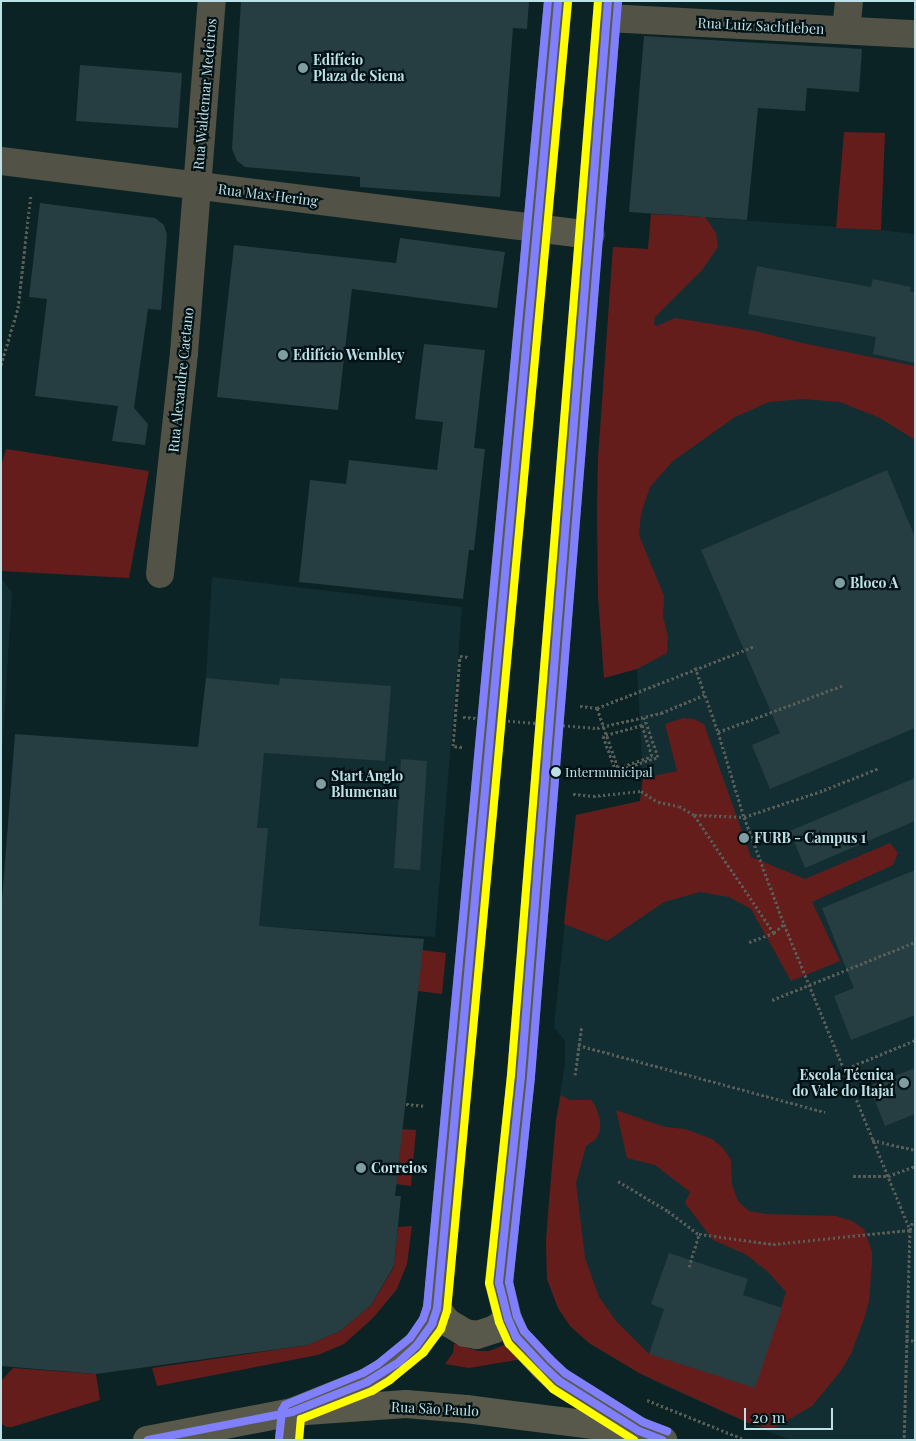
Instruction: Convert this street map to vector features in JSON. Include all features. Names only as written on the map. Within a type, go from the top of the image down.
[{"type":"main road","points":[[289,1440],[292,1412],[368,1382],[384,1372],[417,1345],[432,1324],[437,1309],[475,920],[535,228],[558,1]]},
{"type":"main road","points":[[608,10],[521,1076],[499,1282],[508,1319],[516,1337],[559,1381],[651,1435]]},
{"type":"main road","points":[[535,228],[591,234]]},
{"type":"main road","points":[[437,1309],[447,1322],[466,1333],[477,1335],[495,1329],[508,1319]]},
{"type":"main road","name":"Rua São Paulo","points":[[148,1440],[292,1412],[406,1404],[466,1409],[651,1435]]},
{"type":"street","name":"Rua Waldemar Medeiros","points":[[198,186],[212,1]]},
{"type":"street","points":[[846,30],[849,1]]},
{"type":"street","name":"Rua Luiz Sachtleben","points":[[608,10],[915,34]]},
{"type":"street","name":"Rua Max Hering","points":[[1,161],[535,228]]},
{"type":"street","name":"Rua Alexandre Caetano","points":[[160,574],[184,353],[198,186]]},
{"type":"path","points":[[1,365],[18,308],[35,166]]},
{"type":"path","points":[[644,717],[658,757],[616,771],[603,736],[642,725],[652,756],[618,768],[597,708],[755,646]]},
{"type":"path","points":[[465,747],[453,746],[460,656],[468,657],[467,666]]},
{"type":"path","points":[[695,668],[718,732],[744,817],[784,924],[910,1230]]},
{"type":"path","points":[[718,732],[844,685]]},
{"type":"path","points":[[464,708],[463,717],[597,728],[661,714],[704,695]]},
{"type":"path","points":[[694,815],[744,817],[824,790],[879,768]]},
{"type":"path","points":[[593,796],[641,791],[658,802],[679,806],[694,815],[774,933]]},
{"type":"path","points":[[749,942],[774,933],[784,924]]},
{"type":"path","points":[[772,1000],[915,942]]},
{"type":"path","points":[[575,1075],[582,1025]]},
{"type":"path","points":[[843,1070],[915,1040]]},
{"type":"path","points":[[578,1045],[825,1112]]},
{"type":"path","points":[[872,1140],[915,1150]]},
{"type":"path","points":[[854,1176],[888,1176],[915,1166]]},
{"type":"path","points":[[618,1181],[668,1211],[699,1234],[773,1244],[910,1230]]},
{"type":"path","points":[[904,1440],[910,1230],[913,1220]]},
{"type":"path","points":[[689,1267],[699,1234]]},
{"type":"path","points":[[906,1340],[915,1341]]},
{"type":"path","points":[[639,1396],[746,1440]]},
{"type":"shaded area","points":[[844,132],[885,133],[881,230],[836,228]]},
{"type":"shaded area","name":"FURB - Campus 1","points":[[651,214],[915,234],[915,1440],[790,1440],[753,1425],[656,1382],[589,1343],[570,1326],[558,1308],[547,1279],[546,1241],[549,1202],[556,1120],[565,1063],[565,1041],[554,1027],[576,815],[640,801],[643,778],[637,669],[604,678],[598,595],[597,511],[598,459],[613,247],[648,249]]},
{"type":"shaded area","points":[[651,214],[705,217],[716,233],[718,247],[702,270],[655,317],[654,324],[657,326],[675,318],[755,331],[802,343],[915,366],[915,440],[880,418],[840,402],[803,399],[769,402],[735,417],[673,461],[650,487],[641,514],[639,535],[664,596],[663,616],[668,637],[667,653],[637,669],[604,678],[598,595],[598,459],[613,247],[648,249]]},
{"type":"shaded area","points":[[6,449],[149,471],[129,578],[1,571],[1,466]]},
{"type":"shaded area","name":"Start Anglo Blumenau","points":[[212,577],[462,607],[435,937],[273,927],[180,929],[206,678]]},
{"type":"shaded area","points":[[1,578],[12,592],[1,766]]},
{"type":"shaded area","points":[[683,718],[694,719],[704,724],[751,857],[805,879],[890,843],[898,853],[893,865],[812,902],[840,961],[791,981],[751,909],[729,897],[700,892],[664,902],[607,941],[564,924],[576,815],[640,801],[643,778],[677,771],[665,724]]},
{"type":"shaded area","points":[[422,950],[446,953],[442,994],[418,991]]},
{"type":"shaded area","points":[[561,1095],[570,1100],[591,1100],[596,1107],[600,1120],[600,1131],[596,1139],[586,1146],[576,1183],[585,1258],[599,1297],[616,1321],[649,1354],[781,1308],[786,1292],[768,1272],[745,1254],[713,1240],[685,1203],[690,1192],[655,1165],[627,1158],[616,1110],[665,1127],[685,1129],[712,1139],[723,1148],[731,1160],[732,1185],[738,1201],[749,1211],[767,1214],[836,1216],[852,1221],[864,1229],[872,1252],[872,1263],[869,1301],[864,1319],[851,1354],[840,1372],[812,1406],[772,1429],[753,1425],[639,1373],[589,1343],[570,1326],[558,1308],[547,1279],[546,1241],[556,1120]]},
{"type":"shaded area","points":[[401,1129],[416,1130],[411,1186],[396,1184]]},
{"type":"shaded area","points":[[412,1226],[407,1264],[397,1289],[373,1318],[344,1344],[318,1355],[157,1386],[152,1368],[308,1345],[340,1331],[371,1305],[394,1267],[398,1227]]},
{"type":"shaded area","points":[[454,1344],[479,1351],[489,1351],[504,1345],[522,1359],[469,1368],[445,1364],[453,1353]]},
{"type":"shaded area","points":[[13,1368],[96,1374],[100,1400],[12,1427],[6,1427],[1,1423],[1,1381]]},
{"type":"building","points":[[241,1],[529,1],[527,29],[513,28],[500,197],[360,187],[360,177],[245,167],[237,161],[232,149]]},
{"type":"building","points":[[644,36],[862,49],[859,92],[807,88],[805,111],[758,108],[747,220],[629,212]]},
{"type":"building","points":[[80,65],[182,73],[178,128],[76,121]]},
{"type":"building","points":[[40,203],[155,218],[164,225],[167,235],[161,310],[148,309],[134,408],[148,424],[145,445],[112,441],[118,406],[35,396],[47,299],[29,297]]},
{"type":"building","name":"Edifício Wembley","points":[[400,238],[505,252],[497,308],[352,289],[338,410],[217,397],[234,245],[396,263]]},
{"type":"building","points":[[757,266],[871,287],[873,279],[911,287],[910,291],[915,292],[915,363],[873,354],[876,337],[748,314]]},
{"type":"building","points":[[424,344],[485,350],[474,448],[485,449],[474,550],[469,550],[463,599],[299,582],[310,480],[346,484],[349,460],[437,470],[443,422],[415,419]]},
{"type":"building","name":"Bloco A","points":[[887,470],[915,537],[915,728],[770,789],[752,745],[780,733],[701,550]]},
{"type":"building","points":[[206,678],[279,685],[280,678],[391,686],[385,761],[264,753],[257,828],[268,828],[259,926],[424,939],[395,1196],[401,1196],[394,1266],[371,1305],[340,1331],[308,1345],[96,1374],[1,1366],[1,913],[15,734],[198,747]]},
{"type":"building","points":[[401,759],[427,761],[420,870],[394,868]]},
{"type":"building","points":[[915,778],[915,821],[805,868],[790,831]]},
{"type":"building","points":[[915,870],[915,1015],[851,1040],[834,996],[854,988],[822,908]]},
{"type":"building","points":[[915,1068],[915,1114],[885,1126],[869,1086]]},
{"type":"building","points":[[669,1253],[748,1279],[743,1295],[782,1308],[755,1388],[649,1354],[664,1309],[651,1304]]},
{"type":"transit line","points":[[279,1439],[282,1410],[285,1405],[363,1373],[378,1364],[410,1338],[423,1319],[427,1307],[548,1]]},
{"type":"transit line","points":[[148,1440],[292,1412],[367,1382],[400,1361],[417,1345],[432,1324],[437,1309],[558,1]]},
{"type":"transit line","points":[[598,1],[511,1075],[489,1283],[499,1322],[509,1344],[553,1389],[634,1440]]},
{"type":"transit line","points":[[608,1],[521,1076],[499,1283],[508,1319],[516,1337],[543,1366],[559,1381],[639,1431],[662,1440]]},
{"type":"transit line","points":[[299,1440],[301,1419],[372,1391],[390,1380],[423,1353],[441,1329],[447,1311],[568,2]]},
{"type":"transit line","points":[[618,2],[531,1077],[509,1282],[517,1316],[524,1331],[550,1359],[565,1373],[643,1422],[667,1431]]},
{"type":"place","name":"Edifício Plaza de Siena","points":[[303,68]]},
{"type":"place","name":"Edifício Wembley","points":[[283,355]]},
{"type":"place","name":"Bloco A","points":[[840,583]]},
{"type":"place","name":"Intermunicipal","points":[[556,772]]},
{"type":"place","name":"Start Anglo Blumenau","points":[[321,784]]},
{"type":"place","name":"FURB - Campus 1","points":[[744,838]]},
{"type":"place","name":"Escola Técnica do Vale do Itajaí","points":[[904,1083]]},
{"type":"place","name":"Correios","points":[[361,1168]]}]
